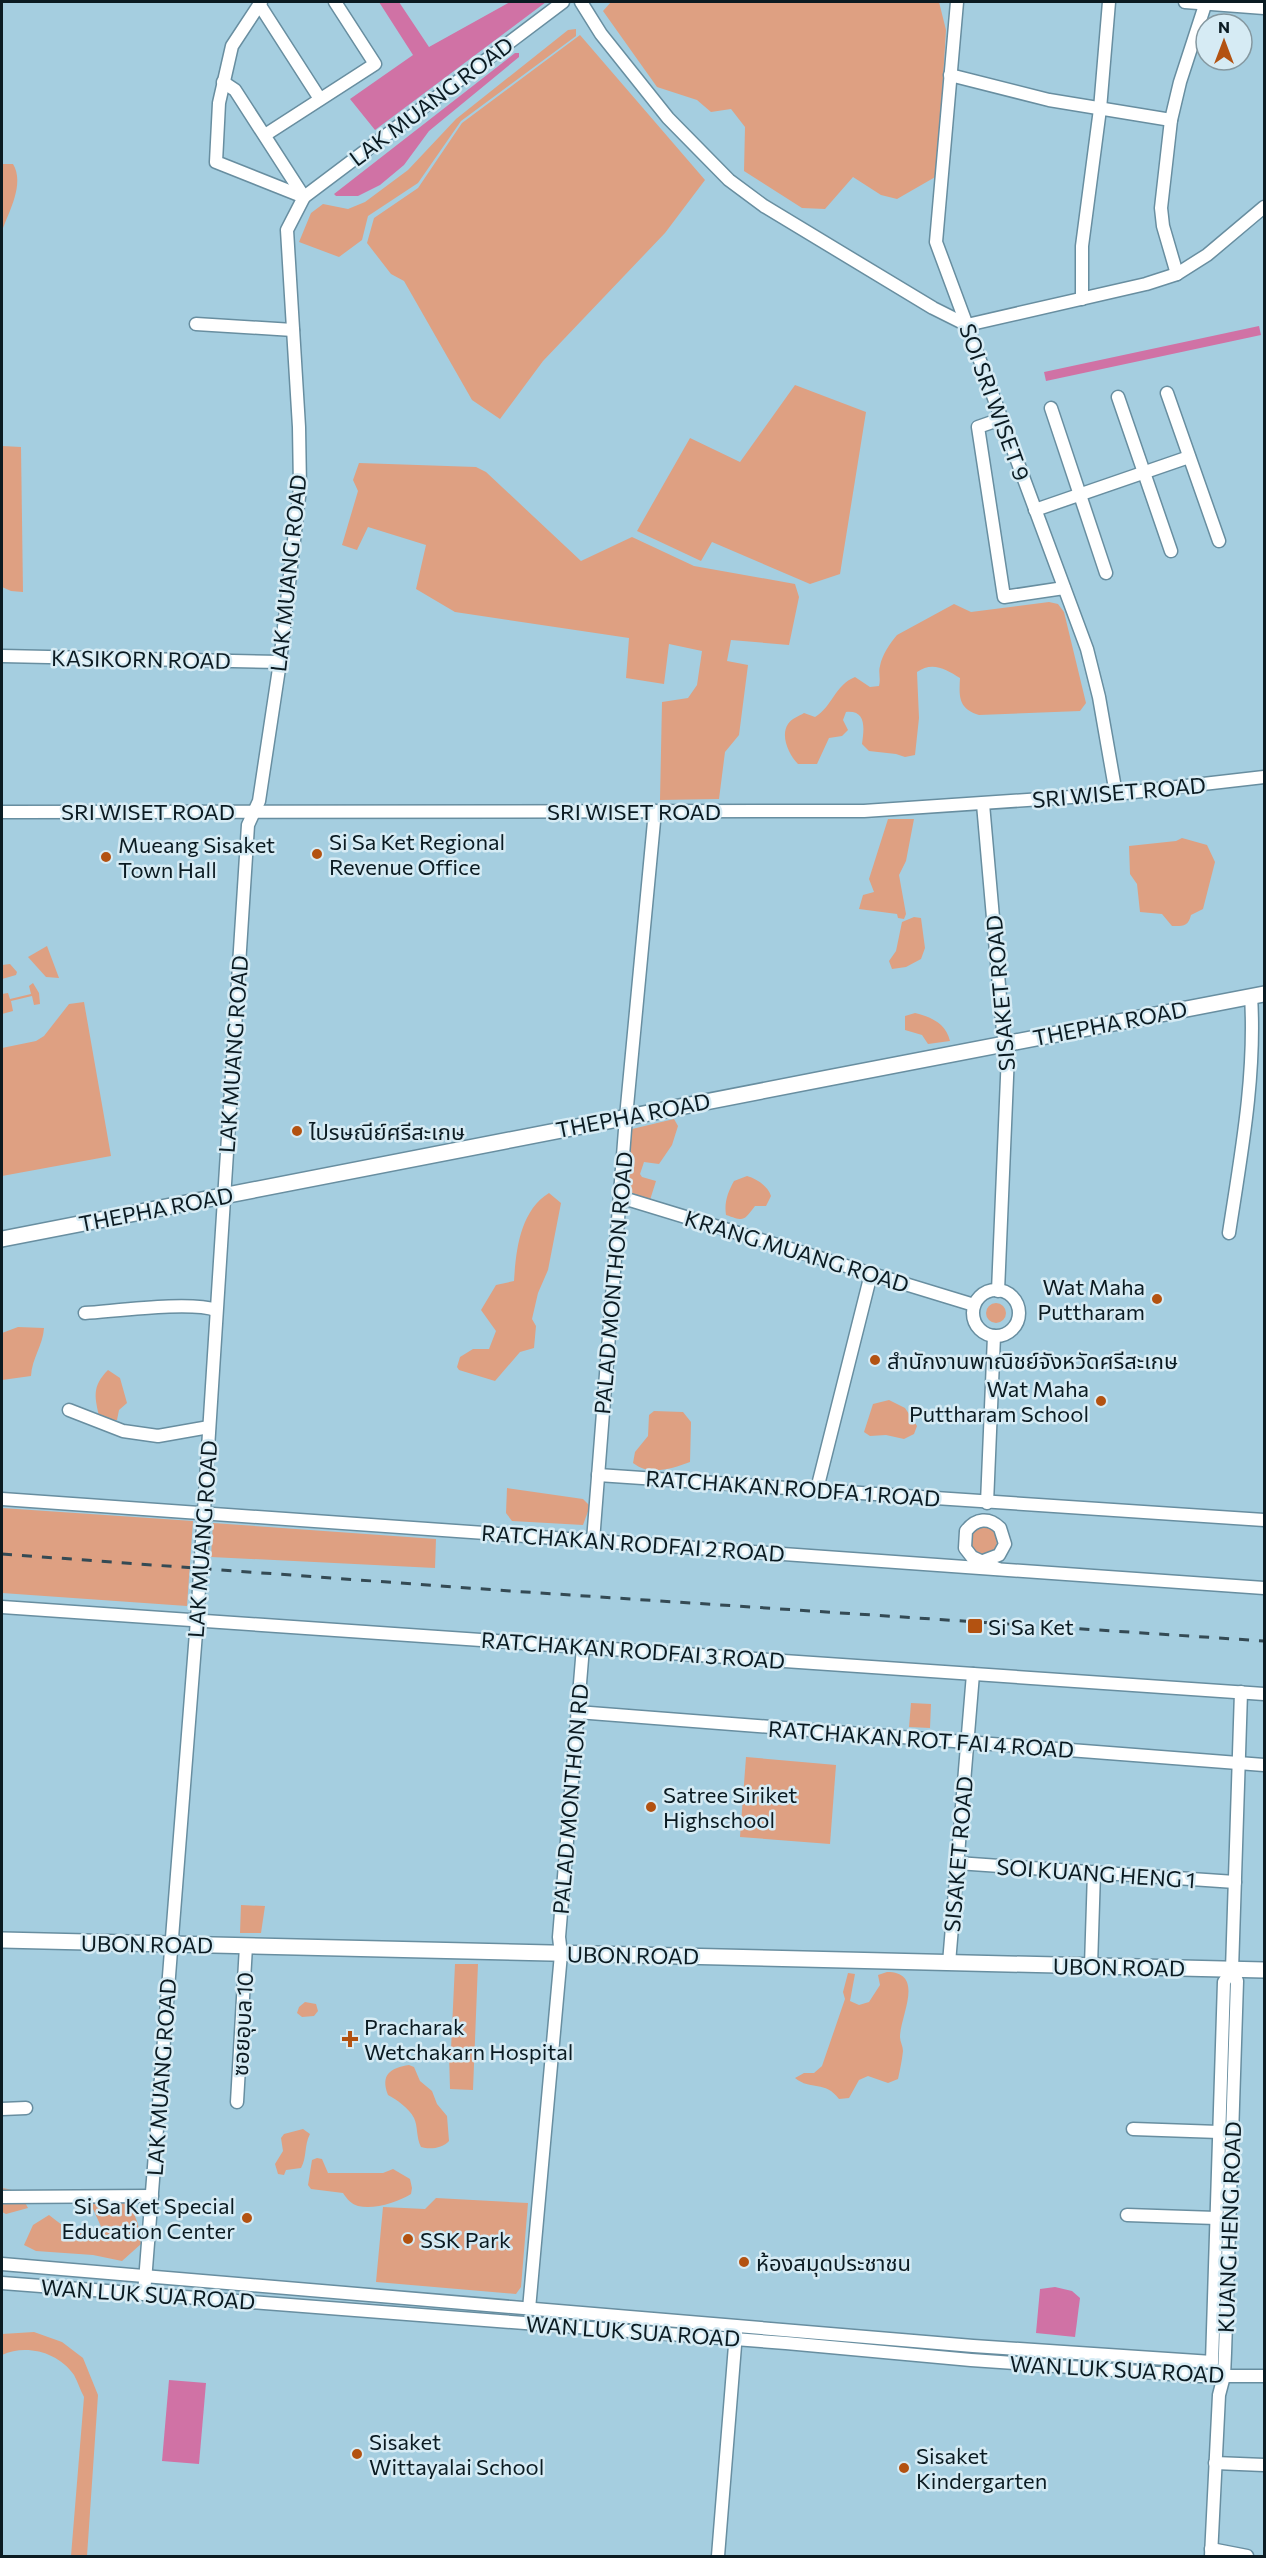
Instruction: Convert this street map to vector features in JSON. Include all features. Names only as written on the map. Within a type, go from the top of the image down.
[{"type":"main road","name":"THEPHA ROAD","points":[[2,1239],[1258,995]]},
{"type":"main road","name":"UBON ROAD","points":[[2,1940],[1264,1970]]},
{"type":"street","points":[[266,135],[375,64],[334,2]]},
{"type":"street","name":"LAK MUANG ROAD","points":[[144,2294],[197,1620],[248,825],[259,801],[280,662],[300,488],[299,427],[287,230],[304,197],[563,2]]},
{"type":"street","points":[[581,2],[601,34],[668,118],[729,180],[764,206],[933,308],[967,325],[1146,284],[1177,274],[1207,255],[1264,207]]},
{"type":"street","name":"SOI SRI WISET 9","points":[[957,2],[936,242],[1087,649],[1100,697],[1116,794]]},
{"type":"street","points":[[1082,298],[1083,246],[1100,109],[1109,2]]},
{"type":"street","points":[[1185,2],[1264,8]]},
{"type":"street","points":[[1177,274],[1163,226],[1161,208],[1171,120],[1180,82],[1206,2]]},
{"type":"street","points":[[304,197],[216,162],[219,103],[232,46],[260,3],[320,99]]},
{"type":"street","points":[[950,75],[1049,100],[1171,120]]},
{"type":"street","points":[[223,82],[235,90],[304,197]]},
{"type":"street","points":[[196,324],[293,330]]},
{"type":"street","points":[[1167,393],[1219,541]]},
{"type":"street","points":[[1118,397],[1171,551]]},
{"type":"street","points":[[1051,408],[1106,573]]},
{"type":"street","points":[[1001,419],[978,427],[1004,597],[1064,588]]},
{"type":"street","points":[[1035,510],[1189,457]]},
{"type":"street","name":"KASIKORN ROAD","points":[[2,656],[280,662]]},
{"type":"street","name":"SRI WISET ROAD","points":[[2,812],[864,811],[1116,794],[1264,777]]},
{"type":"street","name":"SISAKET ROAD","points":[[983,804],[1008,1054],[998,1291]]},
{"type":"street","name":"PALAD MONTHON ROAD","points":[[593,1540],[626,1117],[655,811]]},
{"type":"street","points":[[1229,1233],[1240,1163],[1258,995]]},
{"type":"street","name":"KRANG MUANG ROAD","points":[[620,1197],[974,1305]]},
{"type":"street","points":[[817,1489],[871,1274]]},
{"type":"street","points":[[998,1291],[1008,1294],[1015,1301],[1019,1311],[1014,1328],[1008,1333],[994,1336],[984,1333],[976,1326],[973,1316],[974,1305],[984,1294],[998,1291]]},
{"type":"street","points":[[85,1313],[173,1307],[207,1307],[216,1310]]},
{"type":"street","points":[[987,1503],[994,1336]]},
{"type":"street","points":[[69,1410],[123,1431],[158,1436],[209,1427]]},
{"type":"street","name":"RATCHAKAN RODFA 1 ROAD","points":[[598,1475],[817,1489],[1011,1505],[1264,1520]]},
{"type":"street","name":"RATCHAKAN RODFAI 2 ROAD","points":[[2,1499],[949,1567],[982,1566]]},
{"type":"street","points":[[965,1501],[974,1523]]},
{"type":"street","points":[[996,1524],[1011,1505]]},
{"type":"street","points":[[982,1566],[1003,1550],[1005,1538],[996,1524],[985,1520],[974,1523],[964,1536],[965,1548],[982,1566],[1000,1571],[1264,1588]]},
{"type":"street","points":[[949,1567],[965,1548]]},
{"type":"street","name":"RATCHAKAN RODFAI 3 ROAD","points":[[2,1607],[1264,1694]]},
{"type":"street","name":"PALAD MONTHON RD","points":[[529,2309],[561,1954],[559,1937],[583,1647]]},
{"type":"street","name":"SISAKET ROAD","points":[[949,1963],[973,1674]]},
{"type":"street","name":"KUANG HENG ROAD","points":[[1211,2553],[1219,2395],[1224,2376],[1237,1981],[1232,1970],[1241,1692]]},
{"type":"street","name":"RATCHAKAN ROT FAI 4 ROAD","points":[[577,1712],[1264,1766]]},
{"type":"street","name":"SOI KUANG HENG 1","points":[[957,1863],[1235,1882]]},
{"type":"street","points":[[1091,1966],[1094,1872]]},
{"type":"street","name":"ซอยอุบล 10","points":[[237,2102],[246,1946]]},
{"type":"street","name":"KUANG HENG ROAD","points":[[1212,2362],[1224,1982],[1232,1970]]},
{"type":"street","points":[[2,2109],[26,2108]]},
{"type":"street","points":[[1133,2129],[1219,2132]]},
{"type":"street","points":[[2,2197],[152,2196]]},
{"type":"street","points":[[1127,2215],[1216,2218]]},
{"type":"street","name":"WAN LUK SUA ROAD","points":[[2,2264],[145,2278],[973,2346],[1212,2362]]},
{"type":"street","name":"WAN LUK SUA ROAD","points":[[2,2283],[736,2339],[972,2360],[1224,2376],[1264,2376]]},
{"type":"street","points":[[438,2316],[440,2302]]},
{"type":"street","points":[[484,2320],[485,2305]]},
{"type":"street","points":[[718,2556],[737,2325]]},
{"type":"street","points":[[972,2360],[973,2346]]},
{"type":"street","points":[[1212,2362],[1224,2376]]},
{"type":"street","points":[[1215,2463],[1264,2465]]},
{"type":"street","points":[[1211,2553],[1247,2556]]},
{"type":"shaded area","points":[[379,2],[399,2],[429,47],[510,2],[546,2],[375,130],[350,99],[413,55]]},
{"type":"shaded area","points":[[611,2],[939,2],[946,30],[937,176],[897,199],[881,195],[853,177],[825,209],[802,208],[744,171],[745,127],[731,109],[711,112],[697,100],[657,87],[603,11]]},
{"type":"shaded area","points":[[576,29],[576,36],[461,121],[418,183],[368,216],[362,240],[339,257],[299,242],[311,213],[323,204],[348,209],[365,202],[408,170],[456,119],[568,30]]},
{"type":"shaded area","points":[[580,35],[705,180],[665,233],[543,361],[500,419],[472,400],[404,281],[391,274],[367,243],[374,218],[418,188],[462,123]]},
{"type":"shaded area","points":[[515,53],[519,53],[519,57],[429,131],[404,165],[380,185],[358,196],[336,196],[334,194]]},
{"type":"shaded area","points":[[2,164],[13,164],[17,189],[2,231]]},
{"type":"shaded area","points":[[1259,326],[1261,335],[1046,381],[1044,372]]},
{"type":"shaded area","points":[[795,385],[866,412],[840,574],[810,584],[712,542],[701,561],[637,531],[690,438],[740,462]]},
{"type":"shaded area","points":[[2,446],[21,447],[23,592],[11,591],[2,587]]},
{"type":"shaded area","points":[[359,463],[476,467],[486,472],[581,561],[632,537],[694,566],[795,584],[799,597],[789,645],[731,640],[727,661],[748,665],[739,735],[725,752],[719,799],[660,800],[662,702],[688,698],[697,685],[702,651],[669,644],[664,684],[626,678],[629,638],[455,612],[416,589],[426,545],[368,527],[357,550],[342,545],[358,491],[353,480]]},
{"type":"shaded area","points":[[1049,602],[1058,604],[1064,612],[1086,703],[1080,711],[979,715],[963,705],[960,696],[960,678],[944,669],[928,667],[917,672],[919,718],[915,755],[905,757],[869,751],[862,744],[863,722],[861,717],[853,712],[846,712],[843,720],[848,730],[842,736],[829,738],[817,764],[798,764],[792,756],[785,740],[789,722],[804,713],[815,717],[821,713],[843,685],[855,677],[870,687],[879,686],[881,662],[897,635],[954,604],[971,612]]},
{"type":"shaded area","points":[[888,819],[914,819],[906,861],[899,875],[906,914],[904,919],[898,918],[897,914],[859,909],[863,895],[874,892],[869,879]]},
{"type":"shaded area","points":[[1182,838],[1207,845],[1215,862],[1203,909],[1191,915],[1184,925],[1172,926],[1162,914],[1140,912],[1137,884],[1130,874],[1129,846],[1176,841]]},
{"type":"shaded area","points":[[914,917],[921,918],[925,948],[921,959],[906,967],[892,969],[889,961],[896,951],[902,922]]},
{"type":"shaded area","points":[[47,946],[59,978],[46,977],[28,957]]},
{"type":"shaded area","points":[[10,964],[17,972],[16,975],[2,979],[2,965]]},
{"type":"shaded area","points":[[33,983],[39,993],[40,1004],[34,1005],[32,996],[11,1001],[13,1011],[2,1014],[2,994],[8,993],[10,999],[31,994],[29,986]]},
{"type":"shaded area","points":[[84,1002],[111,1156],[2,1176],[2,1048],[36,1041],[44,1036],[69,1004]]},
{"type":"shaded area","points":[[915,1013],[942,1026],[950,1041],[928,1044],[922,1035],[905,1030],[905,1016]]},
{"type":"shaded area","points":[[674,1119],[678,1126],[672,1145],[659,1164],[644,1162],[640,1174],[642,1177],[656,1181],[650,1200],[629,1192],[626,1188],[632,1129]]},
{"type":"shaded area","points":[[747,1176],[762,1183],[770,1192],[771,1196],[766,1206],[755,1206],[743,1219],[726,1215],[727,1197],[734,1181]]},
{"type":"shaded area","points":[[549,1193],[561,1203],[548,1270],[538,1293],[532,1319],[536,1326],[534,1348],[520,1352],[495,1381],[459,1370],[457,1367],[460,1357],[473,1349],[489,1349],[496,1331],[481,1310],[496,1285],[514,1281],[521,1232],[532,1210]]},
{"type":"shaded area","points":[[996,1303],[1003,1306],[1006,1313],[1003,1320],[996,1323],[989,1320],[986,1313],[989,1306]]},
{"type":"shaded area","points":[[18,1327],[44,1328],[42,1340],[33,1363],[31,1376],[2,1380],[2,1333]]},
{"type":"shaded area","points":[[108,1370],[120,1378],[127,1403],[119,1410],[117,1420],[100,1420],[97,1405],[97,1387]]},
{"type":"shaded area","points":[[889,1400],[905,1408],[917,1426],[914,1434],[904,1439],[886,1435],[870,1436],[864,1432],[873,1404]]},
{"type":"shaded area","points":[[654,1411],[683,1412],[691,1422],[690,1462],[661,1470],[646,1469],[633,1463],[635,1452],[648,1436],[649,1415]]},
{"type":"shaded area","points":[[507,1488],[583,1499],[590,1506],[583,1525],[512,1521],[506,1513]]},
{"type":"shaded area","points":[[2,1508],[193,1521],[187,1606],[2,1593]]},
{"type":"shaded area","points":[[213,1523],[436,1539],[435,1568],[211,1557]]},
{"type":"shaded area","points":[[983,1527],[993,1531],[997,1541],[993,1551],[983,1555],[973,1551],[969,1541],[973,1531]]},
{"type":"shaded area","points":[[911,1703],[931,1704],[930,1728],[909,1727]]},
{"type":"shaded area","points":[[746,1757],[836,1765],[830,1844],[740,1837]]},
{"type":"shaded area","points":[[241,1905],[265,1906],[261,1933],[240,1933]]},
{"type":"shaded area","points":[[455,1964],[478,1964],[473,2090],[450,2089],[449,2053]]},
{"type":"shaded area","points":[[887,1972],[899,1974],[905,1979],[908,1987],[900,2037],[903,2051],[898,2079],[888,2083],[868,2076],[859,2080],[849,2098],[839,2099],[823,2087],[807,2084],[795,2078],[804,2073],[814,2073],[822,2066],[845,1999],[843,1992],[848,1973],[855,1974],[850,2001],[859,2005],[869,2002],[880,1985],[878,1975]]},
{"type":"shaded area","points":[[305,2002],[316,2004],[318,2011],[314,2016],[302,2017],[297,2013],[299,2007]]},
{"type":"shaded area","points":[[409,2065],[414,2067],[420,2081],[432,2091],[437,2104],[447,2116],[449,2141],[440,2147],[421,2147],[412,2114],[388,2095],[386,2077],[392,2070]]},
{"type":"shaded area","points":[[303,2129],[310,2134],[301,2168],[286,2170],[284,2175],[278,2174],[275,2164],[283,2151],[281,2138],[284,2134]]},
{"type":"shaded area","points":[[322,2159],[328,2173],[383,2173],[393,2169],[410,2179],[411,2194],[386,2204],[364,2207],[353,2204],[343,2193],[311,2189],[308,2185],[312,2160]]},
{"type":"shaded area","points":[[2,2188],[18,2194],[28,2208],[6,2214],[2,2212]]},
{"type":"shaded area","points":[[88,2198],[128,2199],[138,2224],[141,2244],[122,2261],[93,2255],[36,2251],[24,2245],[33,2225],[49,2215],[62,2225],[80,2233],[104,2233]]},
{"type":"shaded area","points":[[436,2198],[528,2203],[521,2287],[516,2294],[376,2282],[383,2207],[425,2209]]},
{"type":"shaded area","points":[[1055,2287],[1072,2291],[1080,2298],[1075,2337],[1036,2333],[1040,2289]]},
{"type":"shaded area","points":[[34,2332],[62,2342],[83,2358],[98,2395],[87,2556],[71,2556],[84,2397],[74,2375],[51,2356],[31,2350],[2,2355],[2,2334]]},
{"type":"shaded area","points":[[169,2380],[206,2383],[199,2464],[162,2461]]},
{"type":"railway","points":[[2,1554],[510,1591],[1264,1641]]},
{"type":"place","name":"Si Sa Ket Regional Revenue Office","points":[[317,854]]},
{"type":"place","name":"Mueang Sisaket Town Hall","points":[[106,857]]},
{"type":"place","name":"ไปรษณีย์ศรีสะเกษ","points":[[297,1131]]},
{"type":"place","name":"Wat Maha Puttharam","points":[[1157,1299]]},
{"type":"place","name":"สำนักงานพาณิชย์จังหวัดศรีสะเกษ","points":[[875,1360]]},
{"type":"place","name":"Wat Maha Puttharam School","points":[[1101,1401]]},
{"type":"place","name":"Si Sa Ket","points":[[975,1626]]},
{"type":"place","name":"Satree Siriket Highschool","points":[[651,1807]]},
{"type":"place","name":"Pracharak Wetchakarn Hospital","points":[[350,2039]]},
{"type":"place","name":"Si Sa Ket Special Education Center","points":[[247,2218]]},
{"type":"place","name":"SSK Park","points":[[408,2239]]},
{"type":"place","name":"ห้องสมุดประชาชน","points":[[744,2262]]},
{"type":"place","name":"Sisaket Wittayalai School","points":[[357,2454]]},
{"type":"place","name":"Sisaket Kindergarten","points":[[904,2468]]}]
